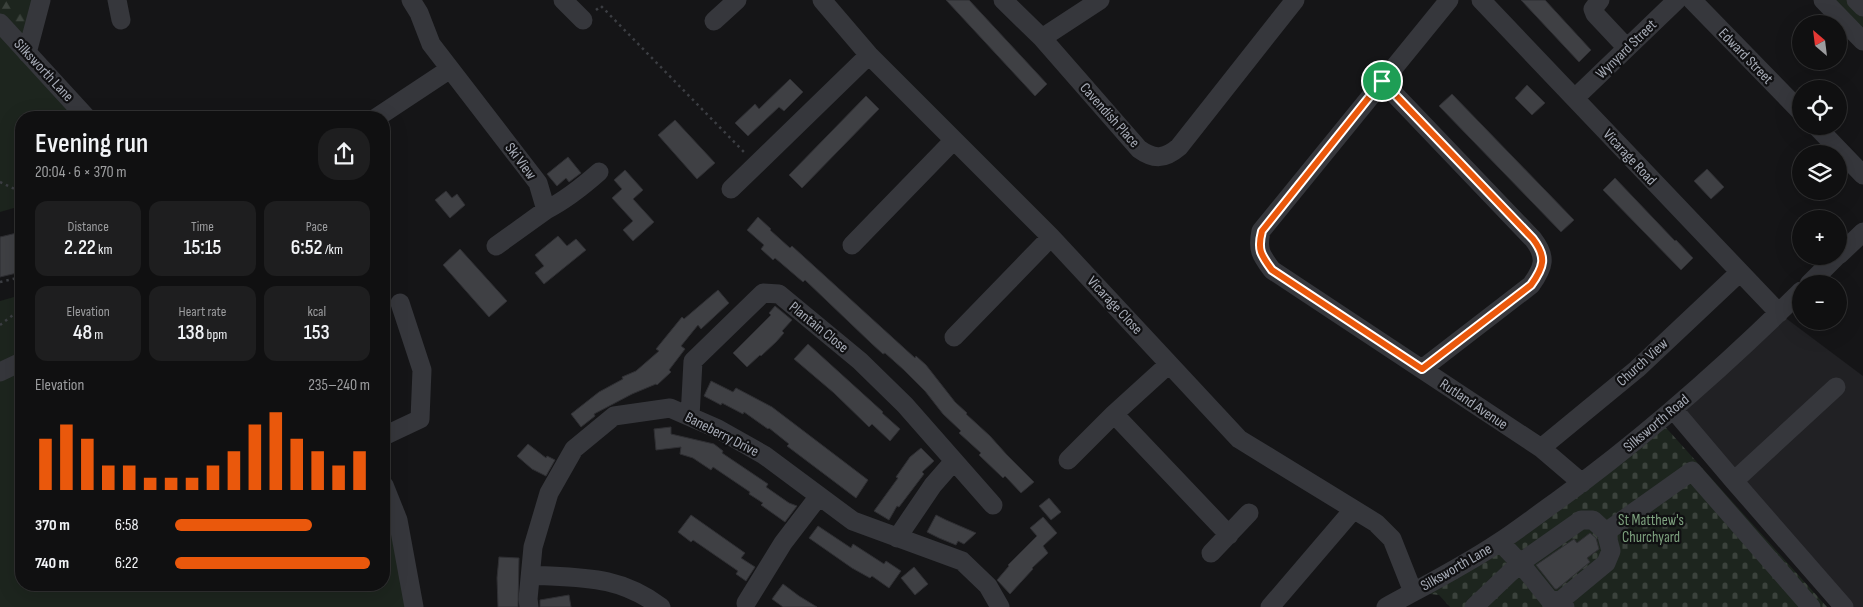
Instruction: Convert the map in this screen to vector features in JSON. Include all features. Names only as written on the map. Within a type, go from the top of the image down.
[{"type":"street","points":[[27,53],[40,0]]},
{"type":"street","points":[[117,0],[121,20]]},
{"type":"street","name":"Ski View","points":[[412,0],[432,44],[538,183],[546,210]]},
{"type":"street","points":[[563,0],[582,20]]},
{"type":"street","points":[[714,21],[737,0]]},
{"type":"street","name":"Vicarage Close","points":[[822,0],[869,55],[1052,237],[1239,439],[1376,524],[1392,540],[1413,592]]},
{"type":"street","name":"Cavendish Place","points":[[1003,0],[1042,38],[1139,149],[1148,155],[1158,158],[1170,154],[1179,147],[1295,0]]},
{"type":"street","points":[[1042,38],[1100,0]]},
{"type":"street","name":"Rutland Avenue","points":[[1449,0],[1262,231],[1258,245],[1262,257],[1272,270],[1541,448],[1582,483]]},
{"type":"street","name":"Vicarage Road","points":[[1481,0],[1780,313]]},
{"type":"street","points":[[1600,0],[1593,9],[1595,14],[1626,47]]},
{"type":"street","name":"Wynyard Street","points":[[1575,98],[1677,0]]},
{"type":"street","name":"Edward Street","points":[[1692,0],[1792,103]]},
{"type":"street","points":[[1822,0],[1863,41]]},
{"type":"street","points":[[1856,0],[1863,7]]},
{"type":"street","name":"Silksworth Lane","points":[[0,23],[81,111]]},
{"type":"street","points":[[731,189],[869,55]]},
{"type":"street","points":[[387,111],[450,69]]},
{"type":"street","points":[[1382,81],[1533,239],[1543,257],[1540,272],[1531,285],[1422,369]]},
{"type":"street","points":[[1825,135],[1863,174]]},
{"type":"street","points":[[852,245],[953,140]]},
{"type":"street","points":[[496,246],[546,210],[562,202],[599,172]]},
{"type":"street","points":[[1847,247],[1863,232]]},
{"type":"street","points":[[954,337],[1052,237]]},
{"type":"street","points":[[1818,275],[1829,265]]},
{"type":"street","name":"Church View","points":[[1541,448],[1637,369],[1740,272]]},
{"type":"street","name":"Plantain Close","points":[[690,416],[693,361],[763,293],[779,294],[860,360],[905,405],[993,505]]},
{"type":"street","name":"Silksworth Road","points":[[1500,542],[1582,483],[1673,409],[1792,300]]},
{"type":"street","points":[[390,433],[420,419],[422,370],[400,303]]},
{"type":"street","points":[[1068,460],[1114,414],[1169,364]]},
{"type":"street","points":[[0,371],[15,365]]},
{"type":"street","points":[[1734,481],[1836,387]]},
{"type":"street","name":"Baneberry Drive","points":[[529,607],[534,547],[549,493],[574,449],[614,416],[670,408],[718,429],[764,455],[853,521],[962,561],[988,586],[1000,607]]},
{"type":"street","points":[[1673,409],[1844,607]]},
{"type":"street","points":[[1114,414],[1229,534]]},
{"type":"street","points":[[897,538],[932,485],[954,461]]},
{"type":"street","points":[[1606,532],[1692,471],[1811,607]]},
{"type":"street","points":[[746,603],[783,543],[819,496]]},
{"type":"street","points":[[390,500],[398,520],[414,607]]},
{"type":"street","points":[[1270,607],[1353,510]]},
{"type":"street","points":[[1211,553],[1249,513]]},
{"type":"street","points":[[1474,607],[1520,563],[1581,520],[1593,520],[1606,532],[1611,551],[1606,563],[1563,604],[1549,600],[1520,563],[1500,542]]},
{"type":"street","name":"Silksworth Lane","points":[[1386,607],[1453,572],[1500,542]]},
{"type":"street","points":[[531,575],[589,578],[615,582],[644,594],[661,607]]},
{"type":"path","points":[[582,20],[601,6],[688,97],[756,164]]},
{"type":"path","points":[[0,182],[15,189]]},
{"type":"path","points":[[0,282],[15,278]]},
{"type":"path","points":[[0,325],[15,314]]},
{"type":"shaded area","points":[[1779,313],[1792,323],[1792,330],[1802,330],[1863,376],[1863,607],[1844,607],[1673,409]]},
{"type":"green space","points":[[0,0],[41,0],[27,53],[0,23]]},
{"type":"green space","points":[[1829,0],[1848,0],[1863,15],[1863,35],[1848,20],[1848,15],[1844,15]]},
{"type":"green space","points":[[0,23],[81,111],[15,111],[15,208],[0,212]]},
{"type":"green space","points":[[15,297],[15,591],[390,591],[390,509],[414,607],[0,607],[0,301]]},
{"type":"green space","name":"St Matthew's Churchyard","points":[[1660,421],[1827,607],[1450,607],[1439,595],[1413,592]]},
{"type":"building","points":[[946,0],[969,0],[1047,84],[1035,96]]},
{"type":"building","points":[[1521,0],[1545,0],[1591,50],[1579,62]]},
{"type":"building","points":[[790,79],[803,92],[784,111],[779,107],[748,136],[735,123],[755,104],[759,109]]},
{"type":"building","points":[[1527,85],[1545,103],[1532,115],[1515,98]]},
{"type":"building","points":[[1452,94],[1574,220],[1561,232],[1439,106]]},
{"type":"building","points":[[866,96],[879,109],[802,188],[789,175]]},
{"type":"building","points":[[675,120],[715,163],[697,179],[658,135]]},
{"type":"building","points":[[568,157],[581,173],[569,182],[566,178],[557,186],[547,174]]},
{"type":"building","points":[[1707,169],[1724,187],[1711,199],[1694,181]]},
{"type":"building","points":[[625,170],[643,190],[633,199],[654,222],[633,241],[623,230],[633,221],[612,198],[622,189],[614,180]]},
{"type":"building","points":[[1615,178],[1693,258],[1681,270],[1603,190]]},
{"type":"building","points":[[446,191],[452,198],[457,194],[465,205],[450,218],[435,200]]},
{"type":"building","points":[[758,217],[790,248],[792,246],[915,358],[916,356],[926,365],[966,414],[1034,482],[1021,493],[1005,476],[1003,478],[979,455],[981,453],[959,433],[961,431],[943,414],[925,391],[904,370],[885,353],[883,354],[805,280],[803,282],[775,258],[773,260],[761,249],[764,245],[747,230]]},
{"type":"building","points":[[15,233],[15,273],[0,277],[0,237]]},
{"type":"building","points":[[558,236],[567,246],[576,239],[586,250],[544,284],[535,273],[544,266],[535,255]]},
{"type":"building","points":[[460,249],[507,301],[489,317],[443,265]]},
{"type":"building","points":[[718,290],[729,303],[701,329],[698,325],[681,346],[685,349],[669,370],[671,372],[657,385],[632,394],[594,414],[595,416],[581,427],[571,414],[599,392],[623,379],[622,377],[636,371],[659,351],[656,349],[682,317],[684,319]]},
{"type":"building","points":[[775,306],[792,320],[782,331],[784,333],[776,342],[747,367],[733,353],[771,315],[769,313]]},
{"type":"building","points":[[808,344],[900,429],[890,441],[872,424],[869,427],[834,393],[794,359]]},
{"type":"building","points":[[711,381],[733,392],[736,388],[772,407],[868,480],[856,498],[787,446],[789,444],[769,428],[744,412],[743,414],[704,396]]},
{"type":"building","points":[[671,427],[671,434],[714,444],[723,451],[722,453],[768,484],[766,487],[789,503],[797,506],[785,522],[761,505],[763,503],[749,494],[750,492],[713,467],[711,470],[693,458],[680,454],[681,447],[656,450],[654,429]]},
{"type":"building","points":[[528,444],[546,458],[547,456],[555,460],[546,476],[532,469],[517,456]]},
{"type":"building","points":[[921,448],[934,461],[922,472],[924,474],[899,507],[897,506],[889,520],[874,511],[898,478],[896,477],[910,457]]},
{"type":"building","points":[[1049,498],[1061,512],[1051,520],[1039,506]]},
{"type":"building","points":[[691,515],[745,553],[741,558],[755,567],[746,581],[736,574],[738,571],[678,532]]},
{"type":"building","points":[[936,515],[976,533],[964,544],[958,541],[956,545],[939,538],[927,532]]},
{"type":"building","points":[[1043,517],[1057,533],[1043,546],[1048,553],[1032,568],[1010,594],[997,580],[1008,565],[1037,536],[1030,528]]},
{"type":"building","points":[[818,526],[851,548],[853,544],[884,564],[886,561],[901,571],[889,588],[872,576],[870,578],[852,568],[809,538]]},
{"type":"building","points":[[1590,533],[1596,538],[1599,549],[1587,558],[1590,562],[1555,589],[1536,565],[1574,539],[1577,543]]},
{"type":"building","points":[[499,557],[519,558],[518,607],[498,607],[497,578]]},
{"type":"building","points":[[914,567],[928,584],[915,595],[901,578]]},
{"type":"building","points":[[783,584],[817,607],[783,607],[772,599]]},
{"type":"building","points":[[569,595],[571,607],[540,607],[540,600]]},
{"type":"route","points":[[1382,81],[1533,239],[1543,257],[1540,272],[1531,285],[1422,369],[1272,270],[1262,257],[1258,245],[1262,231],[1382,81]]}]
